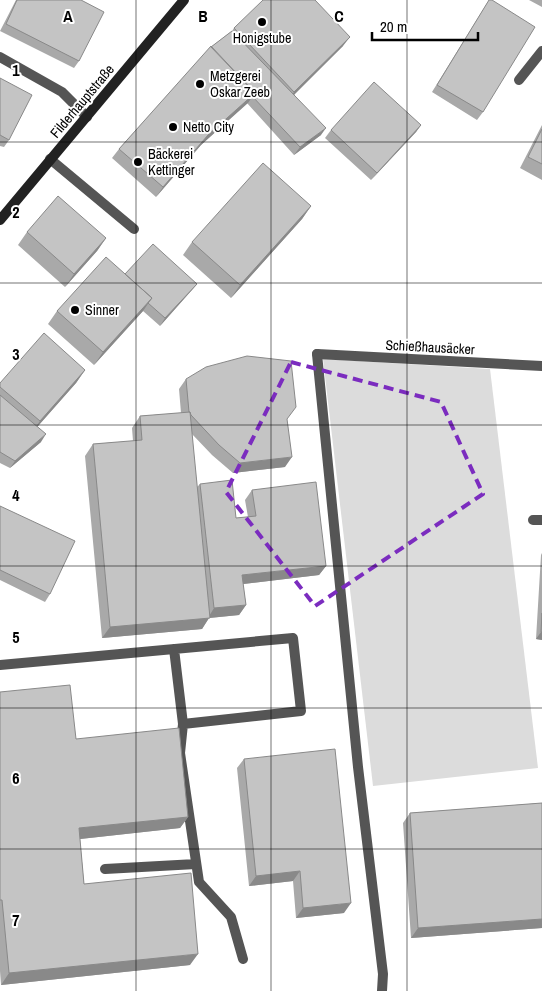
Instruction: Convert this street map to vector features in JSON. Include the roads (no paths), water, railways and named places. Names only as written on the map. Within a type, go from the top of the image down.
[{"type":"main road","name":"Filderhauptstraße","points":[[0,220],[184,0]]},
{"type":"street","points":[[519,80],[542,51]]},
{"type":"street","points":[[0,57],[62,92],[88,117]]},
{"type":"street","points":[[50,159],[134,229]]},
{"type":"street","name":"Schießhausäcker","points":[[382,991],[383,974],[358,767],[317,354],[542,366]]},
{"type":"street","points":[[0,665],[293,638],[301,711],[184,724]]},
{"type":"street","points":[[174,650],[184,724],[180,753],[199,882],[231,916],[242,959]]},
{"type":"street","points":[[105,869],[196,864]]},
{"type":"place","name":"Honigstube","points":[[262,22]]},
{"type":"place","name":"Metzgerei Oskar Zeeb","points":[[200,84]]},
{"type":"place","name":"Netto City","points":[[173,127]]},
{"type":"place","name":"Bäckerei Kettinger","points":[[138,162]]},
{"type":"place","name":"Sinner","points":[[75,310]]}]
